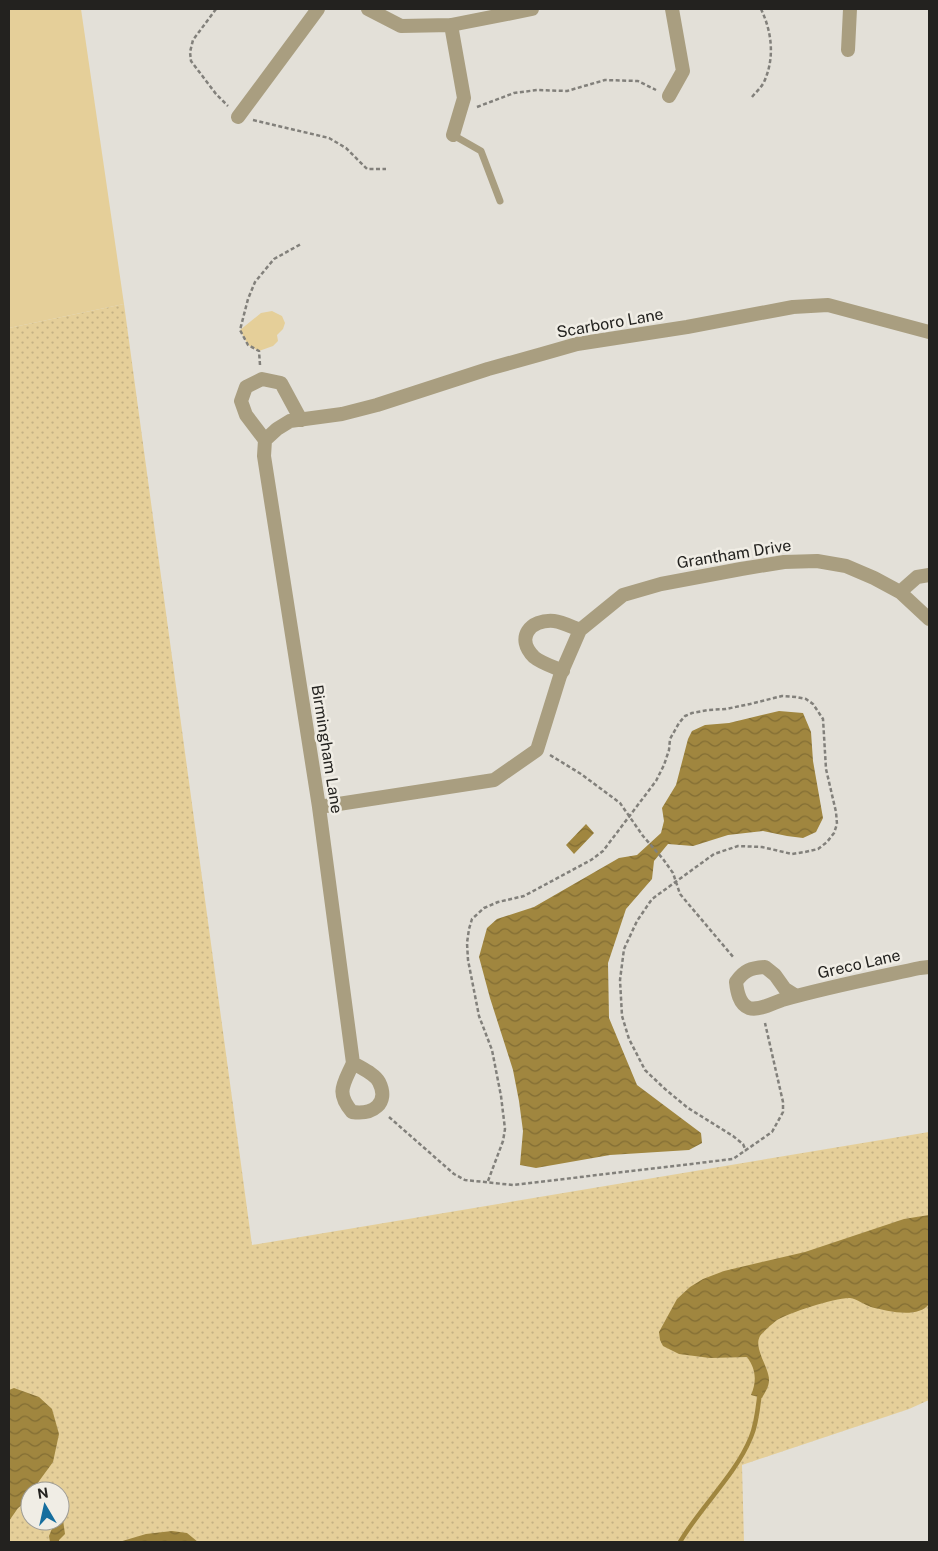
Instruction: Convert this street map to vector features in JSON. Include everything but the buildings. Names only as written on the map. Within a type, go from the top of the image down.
[{"type":"street","points":[[238,117],[318,9]]},
{"type":"street","points":[[368,9],[401,26],[451,25],[496,12],[532,9]]},
{"type":"street","points":[[669,96],[684,71],[672,9]]},
{"type":"street","points":[[848,50],[850,9]]},
{"type":"street","points":[[451,25],[464,98],[453,135]]},
{"type":"street","name":"Scarboro Lane","points":[[300,420],[351,412],[488,369],[577,344],[687,327],[793,307],[828,304],[929,332]]},
{"type":"street","points":[[262,378],[281,383],[300,420],[290,421],[277,428],[265,440],[246,415],[241,401],[246,387],[262,378]]},
{"type":"street","name":"Birmingham Lane","points":[[265,440],[264,456],[318,807],[353,1063]]},
{"type":"street","name":"Grantham Drive","points":[[537,750],[563,671],[580,630],[623,595],[662,584],[784,562],[817,560],[846,566],[874,578],[900,592],[929,619]]},
{"type":"street","points":[[900,592],[917,577],[929,575]]},
{"type":"street","points":[[563,671],[536,658],[528,650],[525,639],[527,630],[536,623],[554,621],[580,630]]},
{"type":"street","points":[[318,807],[494,780],[537,750]]},
{"type":"street","name":"Greco Lane","points":[[796,996],[929,967]]},
{"type":"lane","points":[[453,135],[481,151],[500,201]]},
{"type":"path","points":[[752,97],[763,84],[770,66],[771,44],[767,23],[761,9]]},
{"type":"path","points":[[459,113],[514,93],[537,90],[567,91],[605,80],[638,82],[669,96]]},
{"type":"path","points":[[260,365],[259,351],[248,346],[240,330],[248,299],[255,282],[274,259],[301,244]]},
{"type":"path","points":[[488,1181],[505,1130],[502,1096],[492,1050],[480,1016],[468,960],[468,929],[472,919],[484,908],[498,902],[524,896],[591,860],[603,851],[656,781],[664,765],[670,739],[685,716],[692,713],[734,707],[782,696],[806,699],[813,704],[823,719],[826,769],[838,824],[834,833],[818,849],[792,854],[762,847],[738,846],[714,854],[652,900],[637,921],[624,948],[620,980],[622,1016],[629,1039],[645,1070],[688,1108],[743,1144],[746,1151]]},
{"type":"path","points":[[537,750],[581,774],[620,803],[643,836],[674,873],[680,894],[734,958]]},
{"type":"path","points":[[389,1117],[454,1174],[465,1180],[513,1185],[733,1160],[772,1132],[783,1112],[783,1102],[766,1023]]},
{"type":"shaded area","points":[[9,9],[81,9],[124,304],[9,328]]},
{"type":"shaded area","points":[[124,304],[252,1245],[929,1132],[929,1400],[909,1409],[742,1465],[744,1542],[9,1542],[9,328]]},
{"type":"shaded area","points":[[272,311],[282,316],[285,323],[283,329],[277,335],[278,341],[273,346],[259,351],[248,345],[240,330],[261,313]]},
{"type":"water","points":[[779,711],[803,713],[811,732],[813,761],[823,818],[816,832],[803,838],[763,831],[728,835],[693,846],[668,844],[654,861],[652,879],[626,909],[608,963],[609,1018],[637,1085],[701,1133],[702,1143],[689,1150],[610,1155],[536,1168],[520,1165],[523,1131],[513,1070],[479,957],[487,928],[497,919],[534,907],[619,858],[637,855],[661,833],[664,821],[662,808],[676,785],[688,739],[692,731],[705,725],[729,723]]},
{"type":"water","points":[[586,824],[594,833],[574,854],[566,845]]},
{"type":"water","points":[[929,1215],[929,1304],[924,1309],[918,1311],[902,1313],[871,1307],[850,1298],[844,1298],[791,1313],[777,1320],[760,1336],[758,1341],[769,1380],[768,1387],[762,1398],[751,1395],[755,1375],[747,1357],[710,1358],[679,1354],[663,1346],[660,1340],[659,1332],[677,1299],[690,1287],[703,1279],[724,1271],[805,1252],[904,1219]]},
{"type":"water","points":[[14,1388],[39,1397],[52,1409],[59,1434],[53,1462],[39,1481],[20,1481],[20,1506],[9,1521],[9,1390]]},
{"type":"water","points":[[51,1531],[65,1531],[65,1534],[59,1542],[50,1542],[49,1536]]},
{"type":"water","points":[[172,1531],[187,1533],[198,1542],[119,1542],[146,1534]]},
{"type":"waterway","points":[[680,1542],[727,1478],[744,1451],[755,1426],[760,1391]]}]
